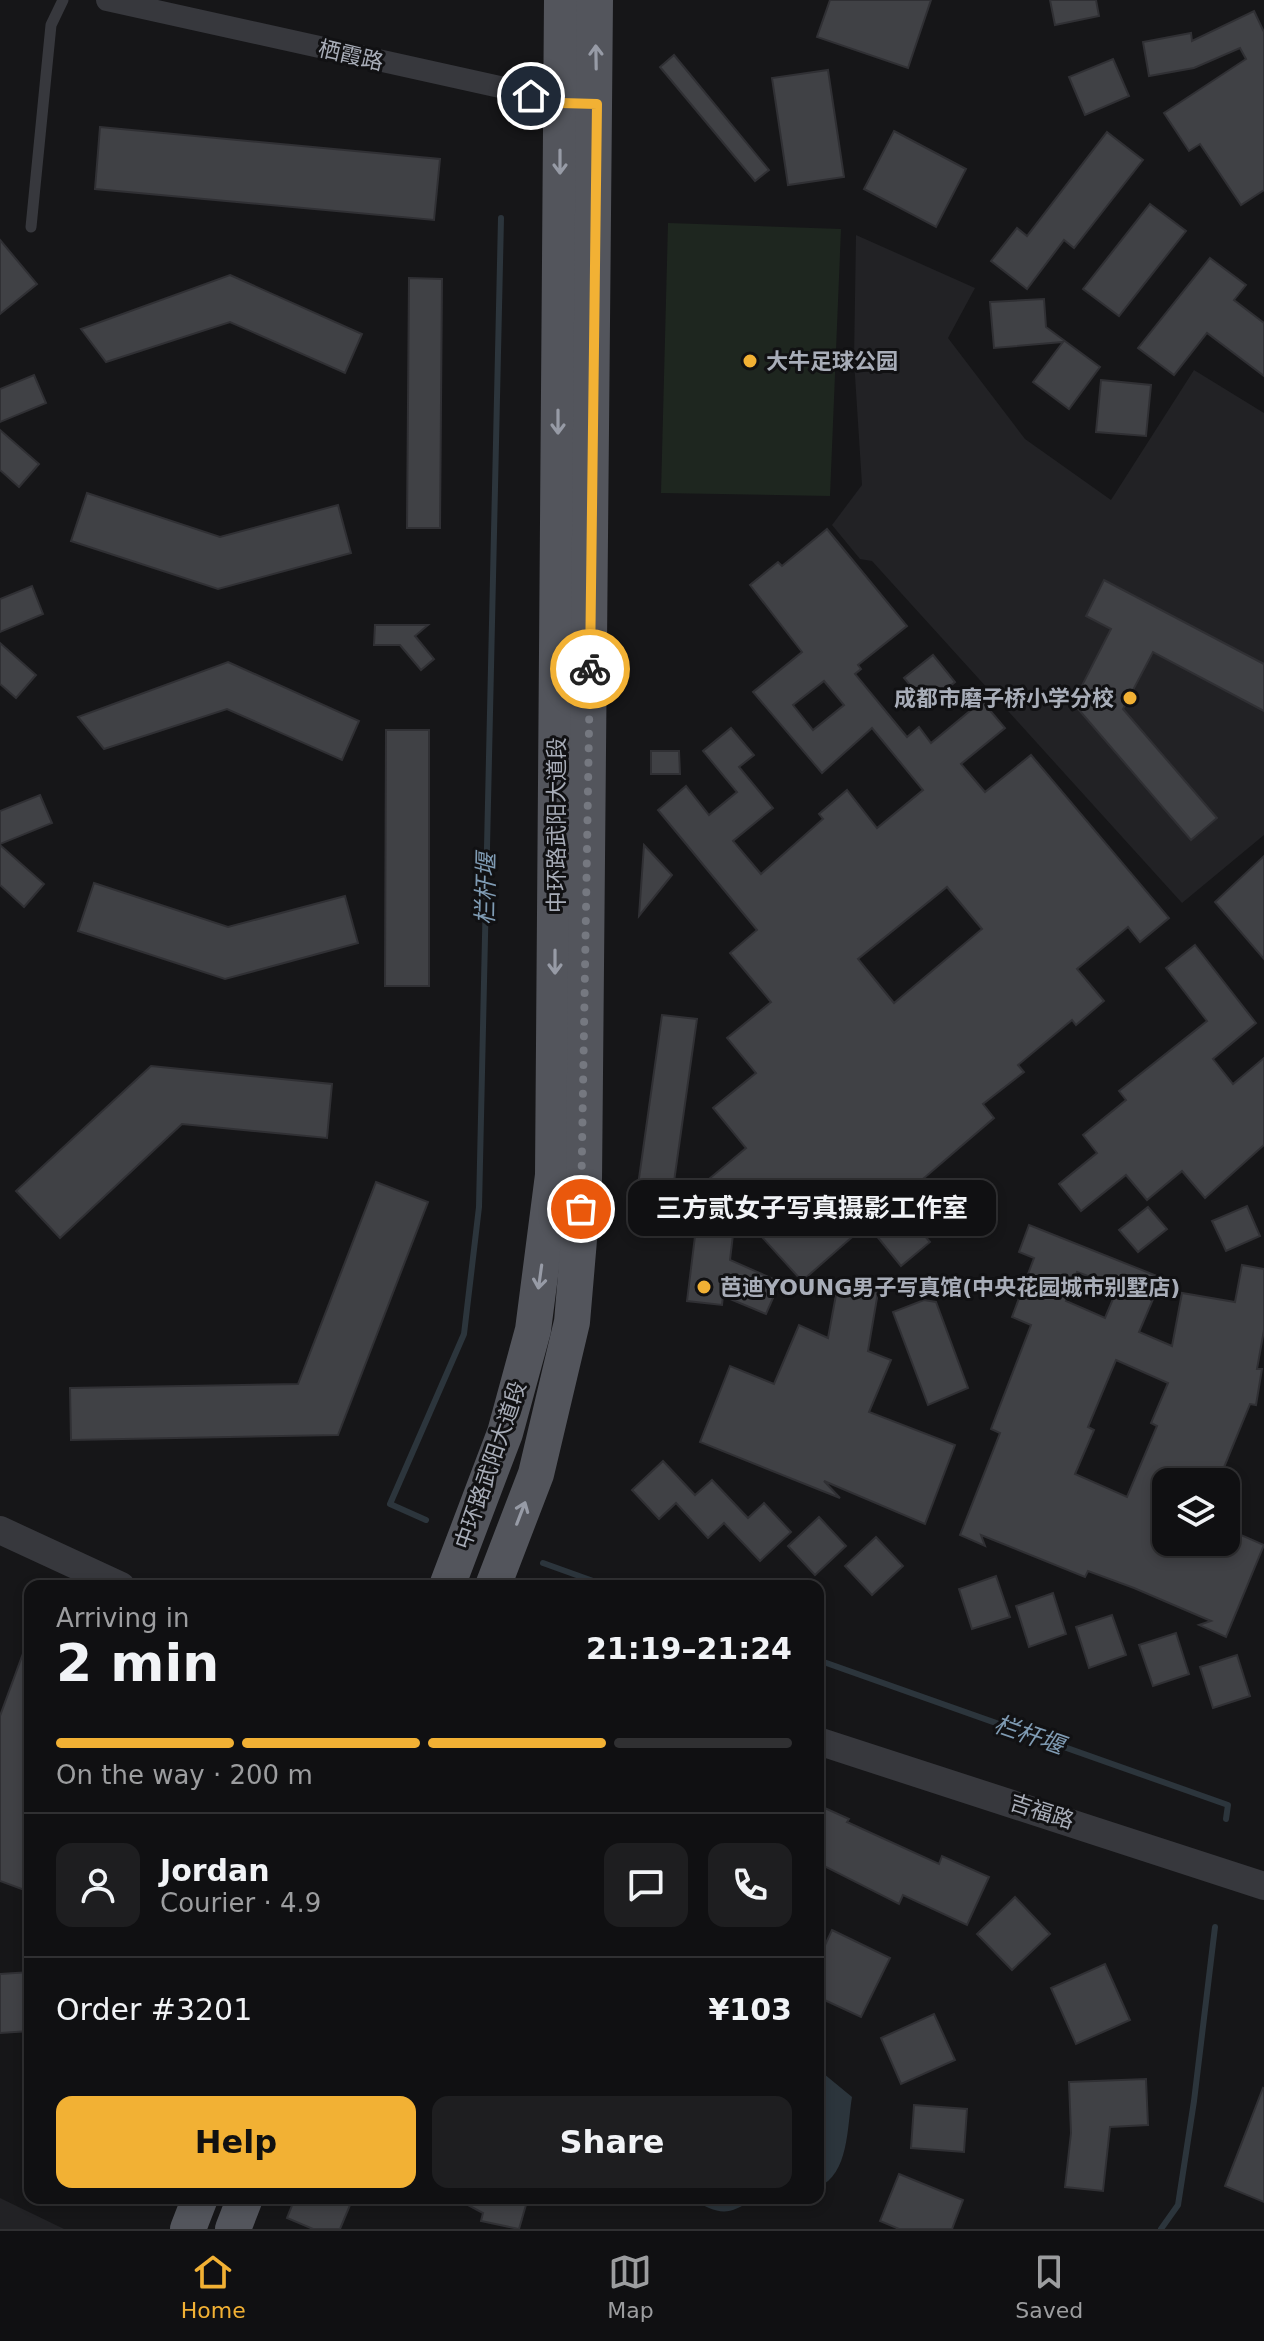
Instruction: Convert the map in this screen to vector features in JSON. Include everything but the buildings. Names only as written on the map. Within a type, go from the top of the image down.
[{"type":"main road","name":"中环路武阳大道段","points":[[449,1580],[500,1448],[533,1330],[553,1175],[562,0]]},
{"type":"main road","name":"中环路武阳大道段","points":[[495,1580],[536,1474],[572,1322],[584,1181],[597,104],[595,0]]},
{"type":"main road","points":[[188,2229],[198,2204]]},
{"type":"main road","points":[[233,2229],[243,2204]]},
{"type":"street","name":"栖霞路","points":[[107,0],[561,103],[597,104]]},
{"type":"street","points":[[0,1530],[108,1580]]},
{"type":"street","name":"吉福路","points":[[824,1743],[1264,1886]]},
{"type":"lane","points":[[31,227],[51,25],[63,0]]},
{"type":"shaded area","name":"大牛足球公园","points":[[668,223],[841,229],[830,496],[661,493]]},
{"type":"shaded area","name":"成都市磨子桥小学分校","points":[[856,235],[975,288],[948,338],[1025,439],[1111,500],[1194,370],[1264,413],[1264,835],[1182,903],[872,561],[860,559],[832,525],[862,485],[854,360]]},
{"type":"shaded area","points":[[824,2074],[852,2097],[845,2149],[836,2172],[824,2183]]},
{"type":"shaded area","points":[[0,2198],[64,2229],[0,2229]]},
{"type":"shaded area","points":[[700,2204],[745,2204],[722,2212]]},
{"type":"waterway","name":"栏杆堰","points":[[426,1520],[390,1504],[464,1334],[479,1207],[501,218]]},
{"type":"waterway","name":"栏杆堰","points":[[543,1563],[590,1580]]},
{"type":"waterway","name":"栏杆堰","points":[[824,1662],[1228,1805],[1226,1819]]},
{"type":"waterway","name":"栏杆堰","points":[[1161,2229],[1178,2205],[1215,1927]]},
{"type":"way so far","points":[[581,1209],[584,1181],[590,669]]},
{"type":"place","name":"大牛足球公园","points":[[750,361]]},
{"type":"place","name":"成都市磨子桥小学分校","points":[[1130,698]]},
{"type":"place","name":"三方贰女子写真摄影工作室","points":[[581,1209]]},
{"type":"place","name":"芭迪YOUNG男子写真馆(中央花园城市别墅店)","points":[[704,1287]]},
{"type":"route","points":[[531,96],[561,103],[597,104],[590,669]]}]
